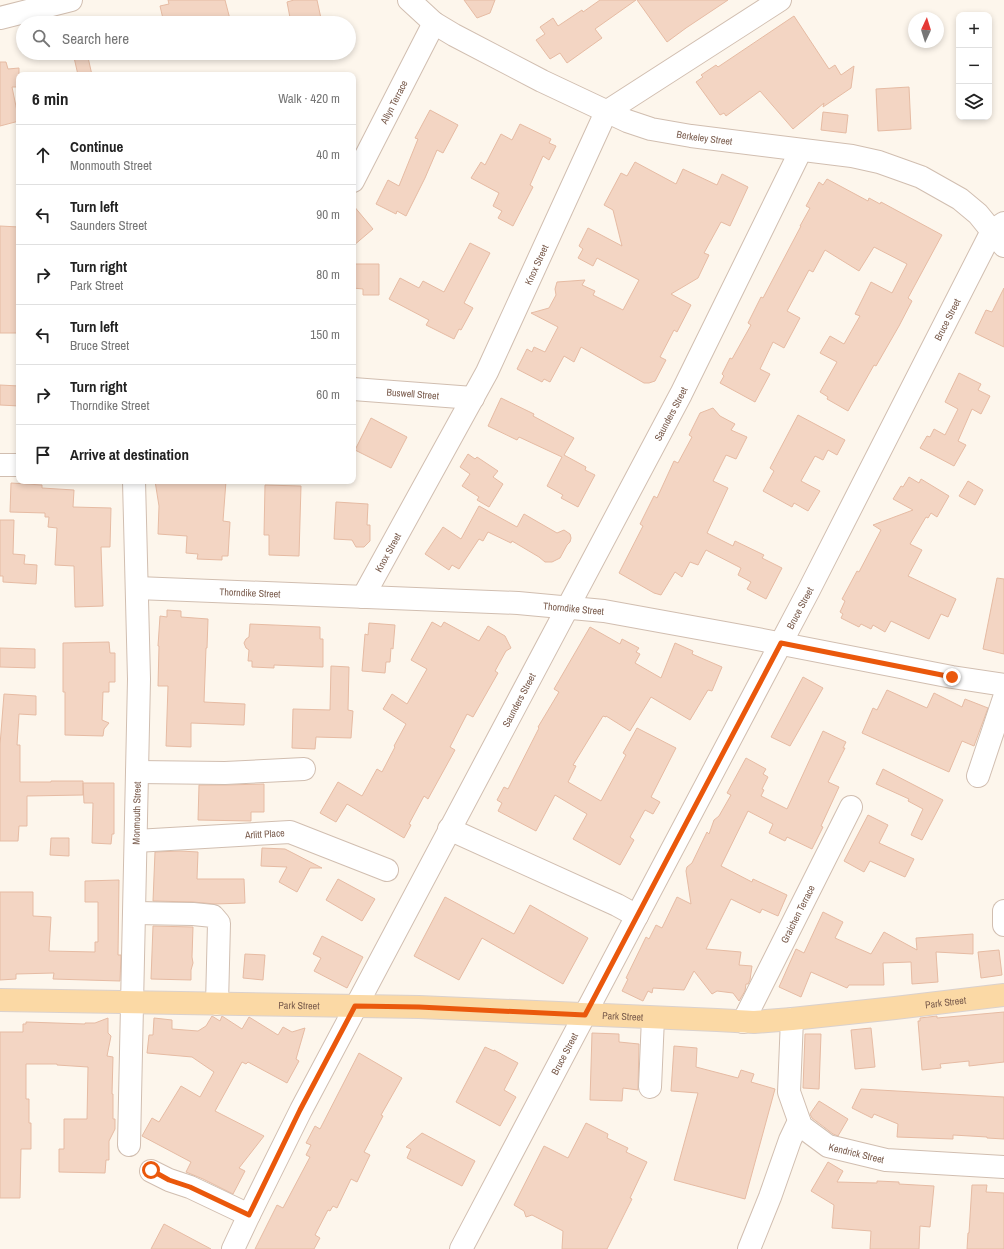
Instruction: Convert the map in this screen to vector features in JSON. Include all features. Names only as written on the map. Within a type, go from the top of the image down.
[{"type":"main road","name":"Park Street","points":[[0,1000],[419,1007],[754,1022],[896,1008],[1004,995]]},
{"type":"street","points":[[0,18],[71,0]]},
{"type":"street","points":[[606,112],[780,0]]},
{"type":"street","name":"Berkeley Street","points":[[411,1],[434,23],[454,36],[627,121],[651,129],[670,133],[852,156],[879,162],[921,177],[960,199],[1000,234]]},
{"type":"street","name":"Allyn Terrace","points":[[356,175],[434,23]]},
{"type":"street","name":"Knox Street","points":[[363,597],[487,372],[606,112]]},
{"type":"street","name":"Saunders Street","points":[[233,1249],[300,1110],[680,394],[800,150]]},
{"type":"street","name":"Bruce Street","points":[[460,1249],[781,643],[1000,234]]},
{"type":"street","name":"Buswell Street","points":[[356,389],[472,398]]},
{"type":"street","points":[[0,465],[16,465]]},
{"type":"street","name":"Monmouth Street","points":[[130,1145],[139,679],[134,484]]},
{"type":"street","name":"Thorndike Street","points":[[137,588],[518,603],[604,611],[781,643],[952,677],[1004,685]]},
{"type":"street","points":[[978,776],[1004,698]]},
{"type":"street","points":[[137,772],[225,773],[304,768]]},
{"type":"street","name":"Graichen Terrace","points":[[743,1022],[851,807]]},
{"type":"street","points":[[449,829],[617,905],[636,916]]},
{"type":"street","name":"Arlitt Place","points":[[136,841],[290,832],[387,870]]},
{"type":"street","points":[[1004,911],[1004,925]]},
{"type":"street","points":[[135,914],[193,914],[213,916],[219,923],[216,1004]]},
{"type":"street","points":[[650,1087],[653,1018]]},
{"type":"street","name":"Kendrick Street","points":[[792,1019],[789,1092],[801,1126],[828,1146],[886,1160],[1004,1167]]},
{"type":"street","points":[[749,1249],[770,1197],[790,1140],[799,1121]]},
{"type":"street","points":[[151,1170],[169,1180],[190,1187],[249,1215]]},
{"type":"building","points":[[168,0],[225,0],[229,16],[162,16],[160,6],[169,4]]},
{"type":"building","points":[[294,0],[317,0],[320,16],[290,16],[287,2]]},
{"type":"building","points":[[464,0],[495,0],[490,13],[477,18]]},
{"type":"building","points":[[600,0],[636,0],[595,29],[602,38],[567,63],[560,53],[550,59],[536,40],[545,34],[540,27],[553,18],[558,26],[582,10],[583,12]]},
{"type":"building","points":[[637,0],[728,0],[667,42]]},
{"type":"building","points":[[794,16],[829,69],[835,65],[841,75],[854,66],[851,88],[823,107],[824,103],[793,129],[760,91],[726,116],[724,113],[720,115],[696,82],[703,77],[701,75],[716,65],[718,67]]},
{"type":"building","points":[[75,60],[89,60],[91,72],[77,72]]},
{"type":"building","points":[[0,62],[6,62],[8,69],[19,68],[19,72],[16,72],[16,87],[12,87],[16,106],[16,122],[0,126]]},
{"type":"building","points":[[909,87],[911,129],[878,131],[876,89]]},
{"type":"building","points":[[430,110],[458,125],[443,153],[437,150],[406,216],[397,211],[396,214],[376,204],[388,180],[399,186],[418,139],[415,138]]},
{"type":"building","points":[[823,112],[848,115],[846,133],[821,130]]},
{"type":"building","points":[[520,124],[551,139],[549,143],[556,146],[549,160],[543,156],[530,185],[533,187],[513,226],[498,218],[502,211],[493,206],[499,193],[471,178],[481,162],[485,165],[501,134],[512,140]]},
{"type":"building","points":[[635,162],[676,184],[683,169],[717,185],[722,174],[748,187],[730,226],[721,222],[704,253],[709,255],[698,278],[671,294],[691,305],[677,332],[674,330],[660,357],[666,360],[655,381],[644,383],[581,347],[574,362],[564,356],[550,382],[544,379],[542,382],[517,369],[527,349],[532,352],[534,347],[545,352],[558,327],[531,313],[549,308],[556,295],[555,289],[557,282],[585,280],[582,285],[595,291],[593,295],[623,310],[639,280],[597,258],[593,266],[578,258],[583,249],[579,246],[588,228],[622,246],[613,210],[604,205],[621,173],[627,176]]},
{"type":"building","points":[[827,179],[868,201],[869,198],[880,204],[881,202],[942,235],[908,298],[912,301],[899,326],[876,366],[874,365],[848,411],[827,399],[828,397],[820,392],[837,362],[820,353],[830,336],[844,344],[860,316],[855,314],[871,282],[892,293],[907,264],[874,247],[859,271],[825,250],[813,272],[809,270],[787,311],[800,318],[784,348],[773,342],[760,369],[770,374],[755,402],[720,383],[724,376],[722,374],[730,358],[732,359],[751,325],[748,323],[761,297],[763,298],[810,208],[806,206],[819,182],[823,185]]},
{"type":"building","points":[[356,209],[373,229],[356,243]]},
{"type":"building","points":[[0,226],[16,227],[16,333],[0,333]]},
{"type":"building","points":[[470,243],[490,253],[464,303],[473,308],[461,330],[459,329],[454,339],[426,325],[429,320],[389,299],[400,278],[419,288],[423,281],[444,292]]},
{"type":"building","points":[[356,264],[379,264],[379,295],[363,295],[363,289],[356,288]]},
{"type":"building","points":[[1004,288],[1004,347],[975,333],[986,310],[992,312]]},
{"type":"building","points":[[959,373],[981,384],[978,390],[990,396],[981,414],[972,409],[958,441],[966,445],[954,466],[920,448],[927,436],[930,437],[934,429],[945,435],[958,409],[945,402]]},
{"type":"building","points":[[0,385],[16,386],[16,406],[0,405]]},
{"type":"building","points":[[501,398],[534,414],[533,416],[574,438],[564,455],[586,467],[585,470],[595,475],[578,507],[561,498],[563,495],[547,486],[562,457],[519,437],[517,440],[488,426]]},
{"type":"building","points":[[713,408],[720,416],[735,424],[731,430],[747,437],[736,459],[726,455],[713,481],[728,488],[707,533],[733,546],[735,541],[764,555],[762,558],[782,568],[766,599],[747,589],[751,582],[738,575],[741,568],[706,550],[698,565],[690,562],[682,577],[675,572],[661,595],[654,593],[619,573],[643,526],[640,524],[654,496],[657,498],[674,461],[678,463],[692,437],[689,435],[700,413]]},
{"type":"building","points":[[798,415],[845,440],[837,455],[828,450],[823,460],[815,456],[801,481],[820,491],[808,511],[794,503],[792,507],[763,491],[774,471],[770,468]]},
{"type":"building","points":[[371,418],[407,437],[391,468],[356,450]]},
{"type":"building","points":[[468,454],[475,459],[477,457],[498,471],[493,477],[503,484],[489,507],[477,500],[479,497],[462,486],[470,474],[460,467]]},
{"type":"building","points":[[909,477],[919,483],[921,479],[949,496],[937,517],[931,513],[928,518],[926,517],[910,544],[922,550],[908,576],[956,599],[948,617],[941,614],[929,639],[891,621],[885,632],[873,625],[871,629],[861,624],[859,627],[841,618],[843,614],[840,612],[845,601],[842,599],[857,571],[859,572],[881,530],[873,525],[913,510],[893,499]]},
{"type":"building","points":[[968,481],[983,490],[975,505],[959,496]]},
{"type":"building","points":[[11,483],[42,485],[42,488],[74,490],[73,507],[111,508],[110,547],[101,547],[103,606],[75,607],[74,566],[55,565],[57,528],[48,527],[49,517],[45,517],[45,513],[10,512]]},
{"type":"building","points":[[155,484],[226,484],[223,521],[230,522],[228,556],[222,556],[222,560],[197,559],[198,554],[186,553],[187,536],[158,534],[159,506]]},
{"type":"building","points":[[265,485],[301,486],[299,556],[269,555],[269,535],[264,535]]},
{"type":"building","points":[[336,502],[368,504],[367,525],[370,525],[370,541],[364,547],[356,547],[352,540],[334,539]]},
{"type":"building","points":[[479,506],[517,527],[524,514],[557,533],[564,530],[570,534],[570,542],[560,558],[552,562],[545,562],[512,541],[511,543],[488,532],[483,541],[479,539],[459,569],[452,565],[449,570],[425,554],[443,527],[461,539]]},
{"type":"building","points":[[0,520],[14,520],[13,554],[25,555],[24,564],[37,565],[36,584],[3,582],[3,576],[0,576]]},
{"type":"building","points":[[997,578],[1004,579],[1004,654],[983,649]]},
{"type":"building","points":[[167,610],[181,611],[181,617],[208,619],[204,702],[245,704],[244,725],[191,723],[191,747],[166,746],[168,686],[158,686],[158,646],[160,616],[167,617]]},
{"type":"building","points":[[432,622],[441,627],[444,622],[479,641],[488,626],[505,636],[511,648],[506,651],[495,671],[498,673],[473,717],[467,714],[450,747],[455,750],[428,799],[424,796],[409,824],[411,825],[404,838],[347,804],[336,822],[320,813],[338,782],[362,796],[377,769],[382,772],[395,747],[394,746],[406,724],[383,709],[392,694],[407,704],[427,669],[411,660]]},
{"type":"building","points":[[369,623],[395,625],[393,649],[391,648],[390,662],[386,662],[385,673],[362,671],[365,634],[368,635]]},
{"type":"building","points":[[250,624],[320,627],[320,639],[323,639],[323,667],[274,665],[274,668],[252,667],[252,661],[248,661],[249,650],[246,648],[244,643],[249,637]]},
{"type":"building","points":[[590,627],[620,644],[622,639],[639,648],[636,652],[640,654],[635,663],[661,678],[675,643],[693,651],[692,654],[722,667],[712,691],[708,690],[690,720],[651,697],[630,731],[606,716],[603,716],[573,765],[576,766],[568,782],[601,801],[626,755],[623,753],[637,728],[676,748],[651,797],[660,802],[653,814],[645,810],[630,837],[634,840],[620,865],[573,839],[587,814],[555,795],[536,831],[498,811],[502,803],[497,800],[504,787],[508,789],[539,728],[538,727],[559,692],[554,689]]},
{"type":"building","points":[[109,642],[110,653],[115,653],[115,682],[109,682],[109,692],[103,692],[102,720],[109,723],[104,729],[103,736],[65,735],[63,643]]},
{"type":"building","points":[[0,648],[35,649],[35,668],[0,667]]},
{"type":"building","points":[[331,666],[349,667],[348,710],[353,711],[351,738],[316,737],[315,749],[292,748],[293,709],[330,710]]},
{"type":"building","points":[[803,677],[823,688],[790,746],[771,737]]},
{"type":"building","points":[[887,690],[927,708],[934,693],[962,707],[965,699],[988,708],[974,746],[962,741],[949,772],[862,733],[873,708],[877,710]]},
{"type":"building","points":[[4,694],[36,696],[36,715],[19,714],[17,745],[20,745],[20,782],[83,781],[83,795],[27,796],[27,826],[19,826],[18,841],[0,841],[0,745]]},
{"type":"building","points":[[823,731],[846,742],[843,748],[845,748],[828,782],[839,787],[821,826],[823,827],[812,849],[787,837],[785,841],[769,833],[773,824],[748,811],[721,866],[752,882],[753,879],[787,895],[778,916],[762,909],[760,913],[731,899],[706,949],[741,952],[739,965],[752,966],[750,980],[748,984],[746,984],[745,991],[739,1001],[733,993],[717,991],[712,994],[694,971],[684,990],[653,988],[652,993],[648,991],[643,1001],[622,991],[628,979],[626,978],[646,937],[649,939],[656,925],[662,928],[677,897],[691,904],[686,871],[687,867],[692,863],[707,832],[709,834],[714,820],[719,816],[731,795],[727,793],[746,758],[766,769],[763,774],[768,777],[762,789],[764,790],[761,796],[787,809]]},
{"type":"building","points":[[883,769],[943,800],[922,840],[911,835],[923,809],[908,801],[909,799],[876,784]]},
{"type":"building","points":[[83,783],[114,783],[114,834],[112,834],[111,844],[92,843],[93,803],[84,803]]},
{"type":"building","points":[[264,784],[264,812],[251,812],[251,821],[198,820],[199,785]]},
{"type":"building","points":[[868,815],[888,825],[879,843],[914,859],[905,877],[870,861],[864,872],[844,861]]},
{"type":"building","points":[[51,838],[69,838],[69,856],[50,855]]},
{"type":"building","points":[[262,848],[285,849],[322,868],[310,868],[297,892],[279,882],[287,867],[261,866]]},
{"type":"building","points":[[155,852],[198,852],[197,879],[244,879],[245,903],[215,904],[153,901]]},
{"type":"building","points":[[338,879],[375,899],[362,921],[326,900]]},
{"type":"building","points":[[119,880],[118,955],[121,955],[120,981],[53,979],[54,973],[16,974],[16,979],[0,980],[0,892],[33,892],[33,916],[51,917],[49,951],[95,952],[95,942],[98,942],[98,902],[85,902],[85,881]]},
{"type":"building","points":[[445,897],[514,934],[530,905],[588,938],[563,984],[482,938],[459,980],[414,956]]},
{"type":"building","points":[[823,912],[843,922],[835,938],[871,954],[884,932],[917,950],[916,938],[973,934],[973,954],[936,952],[938,982],[912,984],[911,962],[883,963],[884,985],[849,985],[847,988],[811,972],[801,997],[779,987],[796,949],[804,953]]},
{"type":"building","points":[[153,926],[193,927],[193,963],[191,980],[151,979]]},
{"type":"building","points":[[322,936],[363,957],[347,988],[314,971],[321,958],[313,954]]},
{"type":"building","points":[[999,950],[1002,975],[981,978],[978,952]]},
{"type":"building","points":[[245,954],[265,955],[263,980],[243,978]]},
{"type":"building","points":[[1004,1012],[1004,1062],[969,1066],[969,1061],[940,1064],[941,1068],[922,1070],[918,1021],[920,1021],[920,1018],[937,1016],[937,1018]]},
{"type":"building","points":[[212,1016],[220,1021],[222,1016],[242,1029],[249,1017],[278,1035],[283,1027],[292,1032],[305,1028],[296,1059],[299,1061],[287,1083],[248,1062],[246,1064],[242,1062],[215,1111],[264,1136],[239,1168],[245,1171],[233,1194],[186,1172],[191,1162],[142,1136],[152,1118],[159,1122],[181,1086],[200,1097],[214,1072],[192,1057],[147,1053],[149,1035],[153,1035],[154,1018],[172,1020],[172,1029],[198,1031],[206,1026]]},
{"type":"building","points":[[108,1018],[108,1033],[111,1036],[107,1056],[113,1057],[112,1094],[115,1129],[109,1141],[109,1160],[106,1160],[105,1173],[59,1172],[59,1149],[64,1149],[64,1119],[87,1119],[88,1067],[57,1064],[26,1064],[26,1099],[29,1099],[31,1149],[21,1149],[20,1198],[0,1198],[0,1032],[23,1032],[23,1024],[26,1024],[26,1022],[85,1024],[95,1023]]},
{"type":"building","points":[[871,1028],[875,1067],[855,1069],[851,1030]]},
{"type":"building","points":[[592,1033],[619,1034],[619,1042],[639,1044],[638,1090],[623,1088],[622,1101],[590,1100]]},
{"type":"building","points":[[805,1034],[821,1034],[819,1089],[803,1088]]},
{"type":"building","points":[[674,1046],[697,1048],[696,1067],[738,1078],[741,1070],[754,1074],[751,1082],[775,1089],[745,1199],[674,1180],[698,1093],[671,1091]]},
{"type":"building","points":[[485,1047],[494,1050],[518,1063],[504,1090],[516,1097],[500,1126],[456,1102]]},
{"type":"building","points":[[359,1053],[402,1078],[381,1115],[383,1116],[364,1152],[370,1155],[357,1182],[351,1179],[337,1208],[333,1206],[330,1211],[328,1210],[315,1235],[320,1238],[314,1249],[255,1249],[277,1205],[283,1208],[310,1157],[306,1155],[311,1145],[306,1143],[315,1126],[320,1129]]},
{"type":"building","points":[[861,1089],[1004,1097],[1004,1139],[953,1135],[953,1139],[897,1137],[898,1124],[874,1114],[872,1118],[852,1108]]},
{"type":"building","points":[[819,1101],[848,1119],[838,1136],[833,1134],[812,1118],[810,1114]]},
{"type":"building","points":[[586,1123],[608,1134],[607,1138],[628,1148],[626,1152],[647,1162],[630,1198],[632,1199],[607,1249],[562,1249],[563,1231],[532,1215],[526,1217],[524,1211],[514,1205],[544,1146],[568,1158]]},
{"type":"building","points":[[422,1133],[475,1161],[462,1186],[407,1158],[411,1149],[406,1147]]},
{"type":"building","points":[[828,1162],[843,1171],[837,1182],[877,1183],[877,1181],[934,1186],[930,1227],[920,1226],[919,1249],[870,1249],[871,1231],[832,1228],[834,1205],[811,1191]]},
{"type":"building","points":[[972,1185],[987,1185],[986,1192],[1004,1193],[1004,1249],[967,1249]]},
{"type":"building","points":[[164,1224],[211,1249],[151,1249]]},
{"type":"route","points":[[151,1170],[169,1180],[190,1187],[249,1215],[300,1110],[355,1006],[419,1007],[585,1015],[781,643],[952,677]]}]
